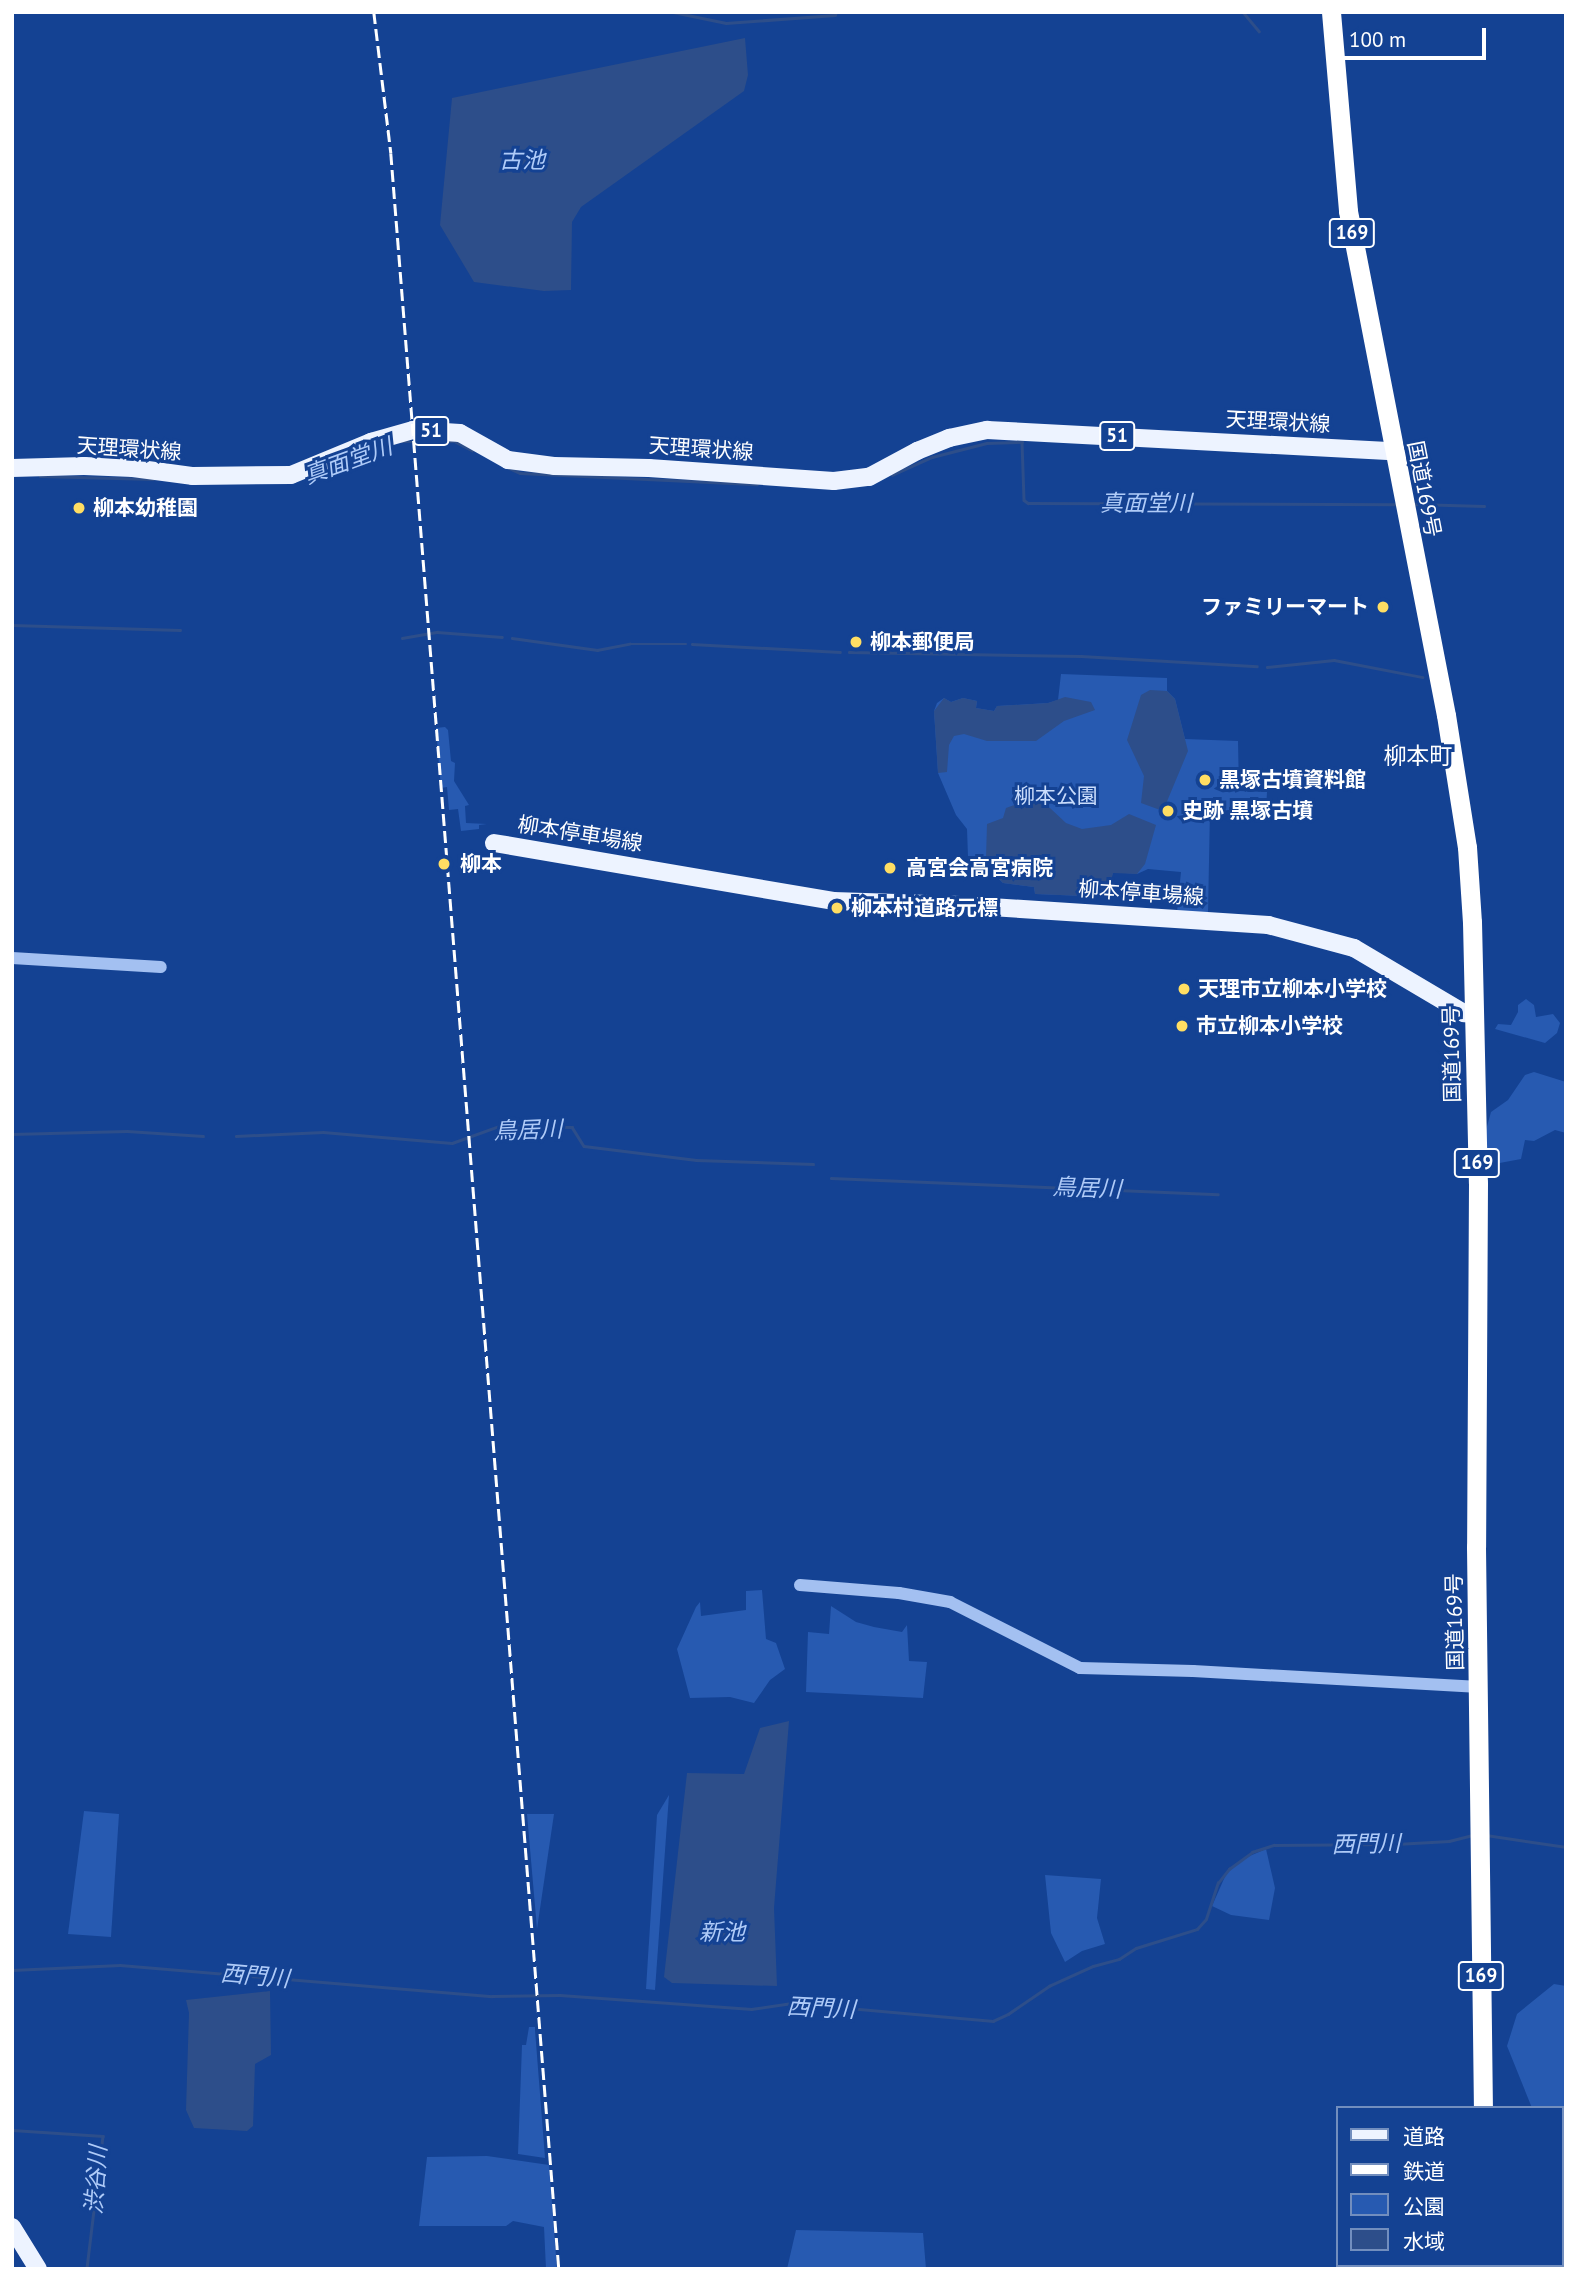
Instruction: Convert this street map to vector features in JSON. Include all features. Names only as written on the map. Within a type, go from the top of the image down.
[{"type":"highway","name":"国道169号","points":[[1331,12],[1348,211],[1392,451],[1446,715],[1467,847],[1475,1015],[1478,1183],[1476,1547],[1480,1688],[1483,2106]]},
{"type":"main road","name":"天理環状線","points":[[12,468],[85,466],[133,468],[192,476],[291,475],[371,442],[413,430],[460,433],[508,460],[554,466],[649,468],[834,481],[869,477],[938,443],[987,430],[1392,451]]},
{"type":"main road","name":"柳本停車場線","points":[[494,844],[833,901],[1002,907],[1268,925],[1354,948],[1464,1013],[1475,1015]]},
{"type":"main road","points":[[12,2227],[38,2269]]},
{"type":"street","points":[[12,958],[161,967]]},
{"type":"street","points":[[800,1585],[899,1593],[950,1602],[1080,1668],[1193,1671],[1480,1688]]},
{"type":"green space","name":"柳本公園","points":[[1061,674],[1167,678],[1167,691],[1175,699],[1185,739],[1238,741],[1239,791],[1267,792],[1266,811],[1210,810],[1208,913],[1177,912],[1181,872],[1148,869],[1137,874],[1113,872],[1107,897],[1035,894],[1034,887],[1003,883],[991,871],[985,858],[968,857],[967,829],[956,815],[938,773],[934,711],[937,703],[944,698],[951,702],[963,698],[977,701],[976,708],[994,711],[997,706],[1048,703],[1058,700]]},
{"type":"green space","points":[[445,727],[448,730],[451,761],[455,763],[454,781],[469,805],[465,806],[466,823],[487,824],[479,825],[479,829],[461,831],[458,809],[449,810],[447,787],[441,788],[436,728]]},
{"type":"green space","points":[[1526,999],[1534,1005],[1536,1017],[1553,1014],[1560,1023],[1557,1033],[1545,1043],[1495,1029],[1498,1024],[1511,1025],[1518,1012],[1518,1005]]},
{"type":"green space","points":[[1534,1072],[1566,1082],[1566,1133],[1555,1130],[1534,1141],[1525,1140],[1521,1159],[1489,1165],[1485,1159],[1486,1130],[1491,1112],[1508,1100],[1525,1075]]},
{"type":"green space","points":[[762,1590],[766,1639],[776,1643],[785,1669],[770,1680],[754,1703],[730,1697],[690,1698],[677,1649],[696,1607],[700,1602],[701,1616],[746,1610],[746,1591]]},
{"type":"green space","points":[[831,1606],[856,1622],[874,1627],[902,1632],[907,1625],[909,1661],[927,1662],[923,1698],[806,1692],[808,1632],[829,1634]]},
{"type":"green space","points":[[669,1795],[655,1990],[646,1989],[657,1815]]},
{"type":"green space","points":[[84,1811],[119,1814],[111,1937],[68,1934]]},
{"type":"green space","points":[[527,1814],[554,1814],[537,1929]]},
{"type":"green space","points":[[1266,1849],[1275,1888],[1269,1920],[1231,1915],[1212,1906],[1227,1872],[1245,1858]]},
{"type":"green space","points":[[1045,1875],[1101,1879],[1097,1918],[1105,1944],[1082,1951],[1065,1962],[1051,1933]]},
{"type":"green space","points":[[1554,1984],[1566,1986],[1566,2109],[1564,2110],[1564,2106],[1531,2106],[1507,2046],[1517,2014]]},
{"type":"green space","points":[[529,2027],[535,2027],[545,2158],[518,2154],[522,2045],[526,2045]]},
{"type":"green space","points":[[487,2156],[549,2165],[557,2269],[546,2269],[544,2227],[513,2221],[506,2226],[419,2226],[427,2157]]},
{"type":"green space","points":[[796,2230],[923,2233],[926,2269],[787,2269]]},
{"type":"water","name":"古池","points":[[745,38],[748,75],[744,91],[581,207],[572,222],[571,290],[544,291],[474,282],[440,225],[452,98]]},
{"type":"water","points":[[1150,690],[1167,691],[1175,699],[1188,751],[1163,811],[1141,803],[1144,776],[1127,740],[1141,695]]},
{"type":"water","points":[[1065,697],[1091,702],[1095,710],[1064,721],[1036,741],[987,741],[964,734],[954,736],[949,745],[947,772],[938,773],[934,711],[944,698],[951,702],[963,698],[977,701],[976,708],[994,711],[997,706],[1048,703]]},
{"type":"water","points":[[1023,802],[1038,802],[1050,808],[1066,823],[1082,829],[1111,825],[1129,814],[1156,825],[1145,864],[1137,874],[1113,873],[1107,897],[1035,894],[1034,887],[1003,883],[991,871],[986,858],[987,824],[1003,818],[1006,808]]},
{"type":"water","name":"新池","points":[[789,1721],[774,1908],[777,1986],[672,1983],[664,1977],[687,1773],[744,1774],[760,1728]]},
{"type":"water","points":[[270,1991],[271,2055],[255,2064],[253,2126],[247,2131],[194,2128],[186,2110],[189,2013],[186,2000]]},
{"type":"waterway","points":[[673,12],[726,23],[835,15],[836,12]]},
{"type":"waterway","points":[[1243,12],[1259,31]]},
{"type":"waterway","name":"真面堂川","points":[[400,442],[456,442],[472,450]]},
{"type":"waterway","name":"真面堂川","points":[[892,475],[932,457],[987,443],[1022,442],[1024,500],[1028,503],[1397,504]]},
{"type":"waterway","name":"真面堂川","points":[[509,468],[520,473],[757,484]]},
{"type":"waterway","name":"真面堂川","points":[[40,476],[153,479]]},
{"type":"waterway","name":"真面堂川","points":[[1414,504],[1484,506]]},
{"type":"waterway","points":[[12,625],[180,630]]},
{"type":"waterway","points":[[402,638],[437,632],[502,637]]},
{"type":"waterway","points":[[512,638],[597,650],[629,644],[686,644]]},
{"type":"waterway","points":[[692,644],[840,652]]},
{"type":"waterway","points":[[849,652],[1081,656],[1257,666]]},
{"type":"waterway","points":[[1267,667],[1334,660],[1422,677]]},
{"type":"waterway","name":"鳥居川","points":[[236,1136],[323,1132],[452,1143],[499,1126],[572,1127],[584,1146],[696,1160],[813,1164]]},
{"type":"waterway","name":"鳥居川","points":[[12,1134],[127,1131],[203,1136]]},
{"type":"waterway","name":"鳥居川","points":[[831,1178],[1218,1194]]},
{"type":"waterway","name":"西門川","points":[[12,1970],[120,1965],[492,1996],[560,1995],[751,2009],[792,2003],[993,2021],[1049,1986],[1093,1966],[1119,1959],[1136,1948],[1197,1929],[1206,1919],[1218,1883],[1229,1869],[1252,1852],[1274,1845],[1396,1844],[1449,1841],[1473,1835]]},
{"type":"waterway","name":"西門川","points":[[1486,1835],[1566,1847]]},
{"type":"waterway","name":"渋谷川","points":[[12,2130],[103,2136],[87,2269]]},
{"type":"railway","points":[[374,12],[391,153],[559,2269]]},
{"type":"place","name":"柳本幼稚園","points":[[79,508]]},
{"type":"place","name":"ファミリーマート","points":[[1383,607]]},
{"type":"place","name":"柳本郵便局","points":[[856,642]]},
{"type":"place","name":"黒塚古墳資料館","points":[[1205,780]]},
{"type":"place","name":"史跡 黒塚古墳","points":[[1168,811]]},
{"type":"place","name":"柳本","points":[[444,864]]},
{"type":"place","name":"高宮会高宮病院","points":[[890,868]]},
{"type":"place","name":"柳本村道路元標","points":[[837,908]]},
{"type":"place","name":"天理市立柳本小学校","points":[[1184,989]]},
{"type":"place","name":"市立柳本小学校","points":[[1182,1026]]},
{"type":"district","name":"柳本町","points":[[1418,756]]}]
